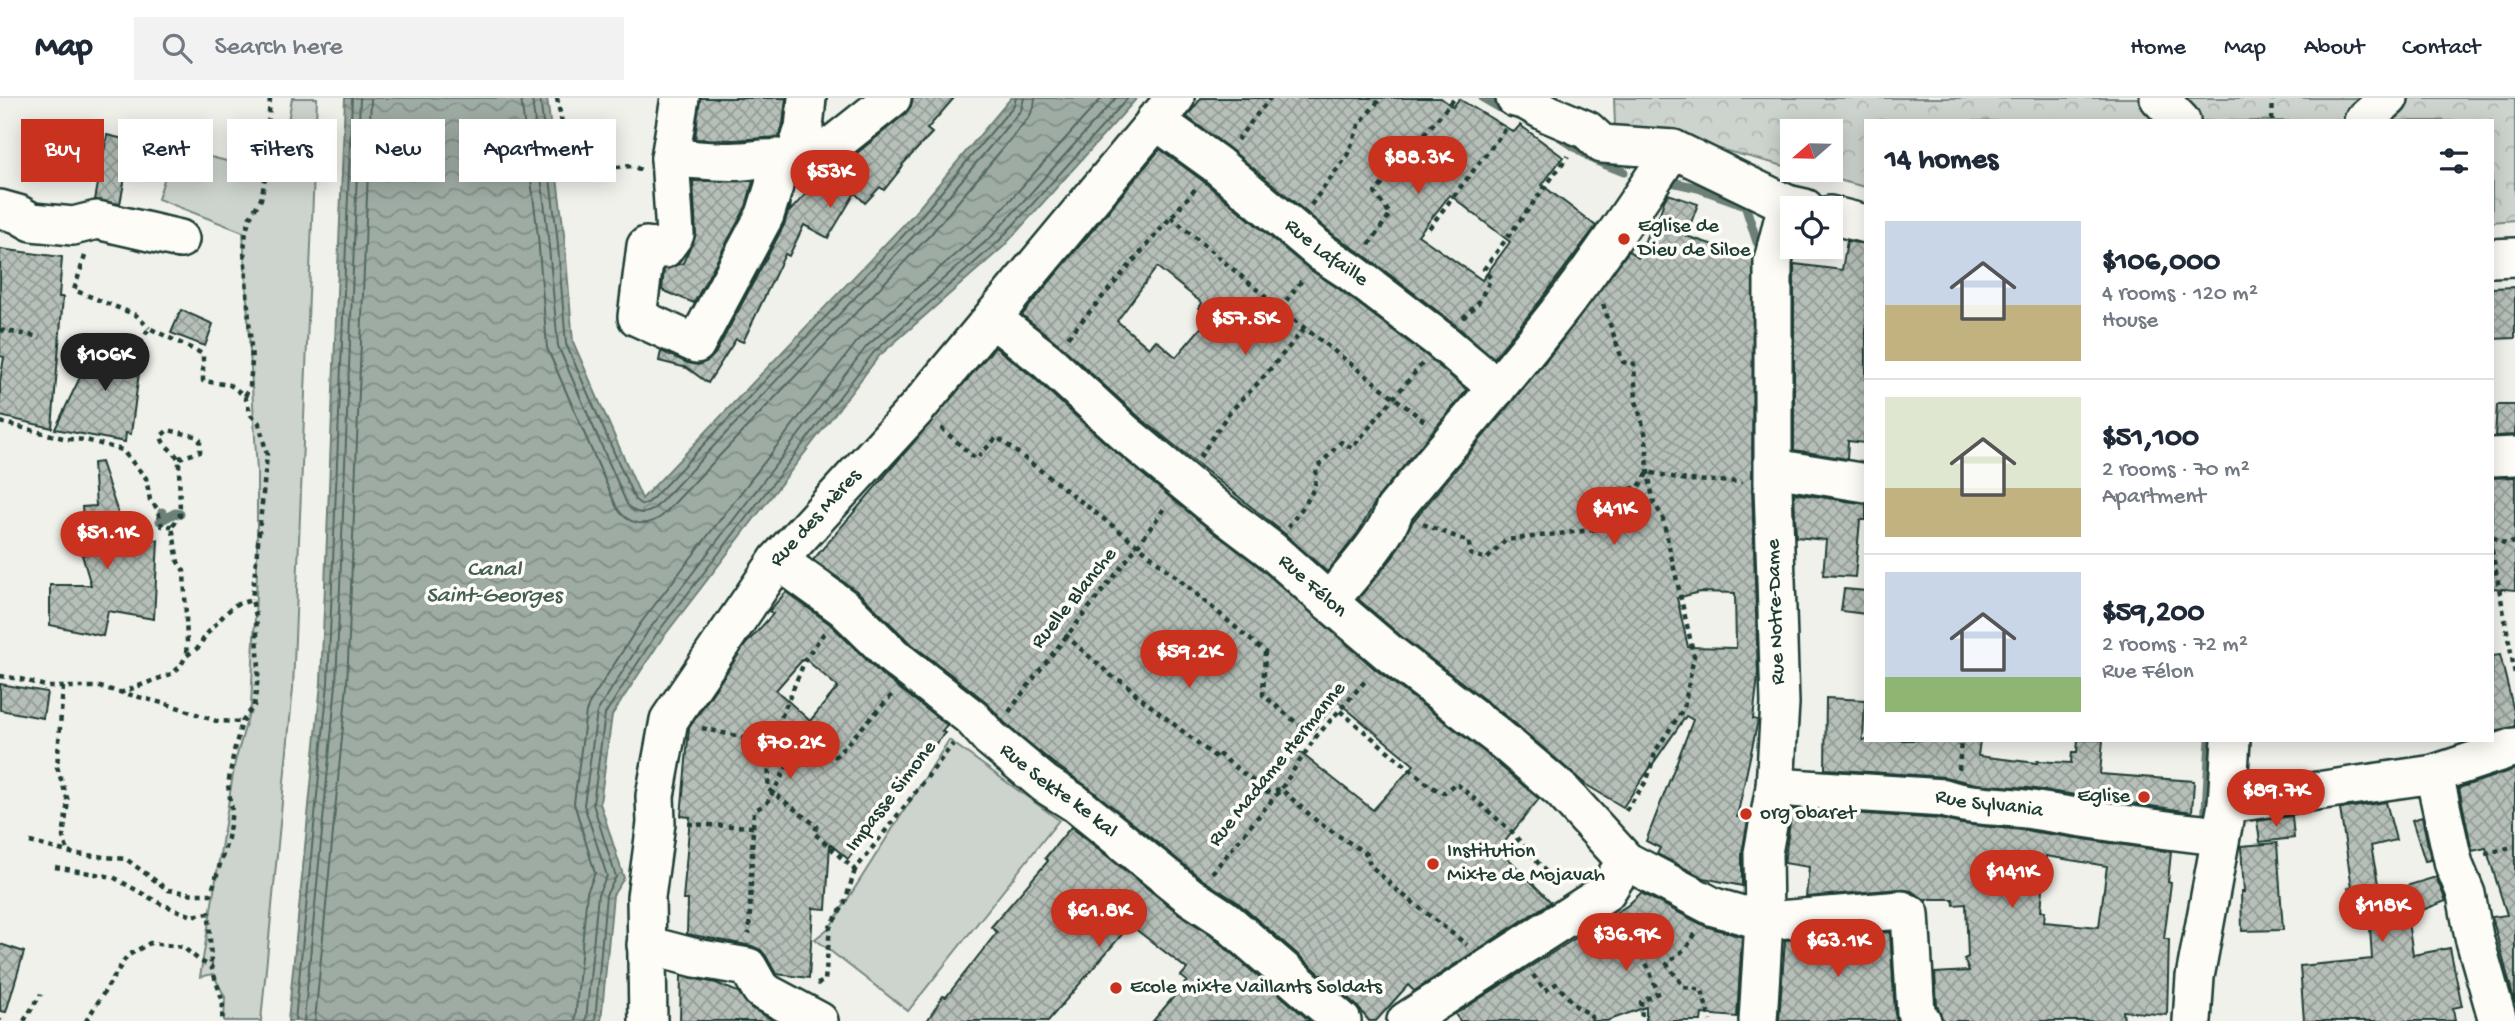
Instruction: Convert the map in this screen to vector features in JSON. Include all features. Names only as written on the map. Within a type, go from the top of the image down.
[{"type":"street","points":[[681,98],[660,166],[675,234],[664,248],[646,246],[637,317],[696,344],[765,215],[785,161],[804,128],[807,98]]},
{"type":"street","points":[[660,166],[761,158],[785,161],[833,145],[892,98]]},
{"type":"street","points":[[2159,98],[2179,119]]},
{"type":"street","points":[[2365,119],[2389,98]]},
{"type":"street","points":[[1536,103],[1587,130],[1602,144],[1673,149],[1780,199]]},
{"type":"street","name":"Rue Lafaille","points":[[1165,109],[1216,164],[1322,253],[1440,340],[1497,388]]},
{"type":"street","name":"Rue des Mères","points":[[648,1021],[646,897],[656,823],[655,796],[668,720],[778,560],[918,407],[1165,109]]},
{"type":"street","points":[[1329,602],[1377,541],[1394,510],[1580,284],[1673,149]]},
{"type":"street","points":[[0,209],[18,214],[32,222],[73,226],[97,220],[180,239]]},
{"type":"street","points":[[1843,218],[1864,224]]},
{"type":"street","name":"Rue Notre-Dame","points":[[1758,1021],[1764,921],[1763,853],[1775,787],[1780,703],[1774,477],[1773,261],[1780,244]]},
{"type":"street","points":[[2494,258],[2515,257]]},
{"type":"street","name":"Rue Félon","points":[[992,318],[1047,361],[1125,433],[1217,509],[1272,550],[1390,653],[1562,790],[1616,849],[1714,907],[1764,921]]},
{"type":"street","points":[[2494,457],[2515,456]]},
{"type":"street","points":[[1774,477],[1864,483]]},
{"type":"street","name":"Rue Sekte ke kal","points":[[778,560],[844,608],[895,658],[1191,897],[1223,918],[1342,1021]]},
{"type":"street","points":[[2192,1021],[2195,977],[2227,804],[2231,742]]},
{"type":"street","points":[[2227,804],[2434,774],[2515,747]]},
{"type":"street","points":[[2434,774],[2454,865],[2466,894],[2474,937],[2498,1021]]},
{"type":"street","name":"Rue Sylvania","points":[[1775,787],[1944,798],[1956,802],[2022,809],[2113,824],[2202,834]]},
{"type":"street","points":[[1406,1021],[1592,901],[1616,849]]},
{"type":"street","points":[[1764,921],[1902,910],[1910,914],[1916,1013],[1922,1021]]},
{"type":"street","points":[[646,945],[696,958],[748,967],[761,990],[819,1021]]},
{"type":"path","points":[[245,396],[250,386],[253,361],[245,241],[250,217],[261,199],[266,176],[261,157],[268,129],[270,98]]},
{"type":"path","points":[[557,98],[572,159],[586,169],[660,166]]},
{"type":"path","points":[[1047,361],[1270,98]]},
{"type":"path","points":[[1327,182],[1347,156],[1360,123],[1381,98]]},
{"type":"path","points":[[1351,272],[1390,214],[1375,193],[1455,98]]},
{"type":"path","points":[[2272,119],[2273,98]]},
{"type":"path","points":[[1429,228],[1536,103]]},
{"type":"path","points":[[1272,550],[1309,498],[1317,480],[1316,469],[1324,459],[1341,442],[1352,448],[1396,398],[1440,340],[1478,303],[1491,279],[1484,269],[1587,130]]},
{"type":"path","points":[[1171,216],[1306,328],[1450,441]]},
{"type":"path","points":[[30,842],[68,852],[126,859],[169,890],[212,894],[228,838],[232,811],[228,785],[242,722],[254,706],[259,669],[256,616],[252,600],[267,455],[259,423],[251,415],[245,396],[230,385],[203,381],[203,354],[149,328],[136,315],[74,290],[97,220]]},
{"type":"path","points":[[1580,284],[1593,288],[1605,308],[1616,349],[1623,362],[1634,364],[1636,401],[1646,436],[1648,472],[1654,504],[1662,515],[1694,656],[1684,708],[1656,750],[1647,780],[1616,849]]},
{"type":"path","points":[[140,343],[149,328]]},
{"type":"path","name":"Ruelle Blanche","points":[[981,728],[1065,635],[1139,546],[1228,414],[1261,381],[1306,328]]},
{"type":"path","points":[[0,330],[40,337]]},
{"type":"path","points":[[918,407],[976,459],[997,437],[1139,546],[1265,652],[1264,695],[1315,738]]},
{"type":"path","points":[[0,422],[122,450],[146,478],[150,500],[157,508],[162,526],[172,526]]},
{"type":"path","points":[[172,526],[180,516],[179,458],[162,442],[161,436],[168,430],[195,436],[200,440],[200,452],[179,458]]},
{"type":"path","points":[[1648,472],[1687,480],[1774,477]]},
{"type":"path","points":[[1394,510],[1469,541],[1470,554],[1487,559],[1506,540],[1601,530],[1600,490],[1638,488],[1648,472]]},
{"type":"path","points":[[120,692],[171,674],[180,667],[186,656],[184,571],[178,562],[172,526]]},
{"type":"path","points":[[2494,538],[2506,544],[2515,542]]},
{"type":"path","points":[[2494,561],[2515,674]]},
{"type":"path","points":[[186,656],[199,647],[205,636],[235,605],[252,600]]},
{"type":"path","points":[[774,794],[768,789],[769,744],[806,658],[844,608]]},
{"type":"path","points":[[1065,635],[1217,759],[1220,755],[1268,792],[1281,789],[1319,822],[1367,854],[1370,864],[1397,890],[1475,951],[1503,960],[1545,991],[1556,984],[1577,1007],[1590,1014],[1594,1021]]},
{"type":"path","name":"Rue Madame Hermanne","points":[[1191,897],[1281,789],[1315,738],[1390,653]]},
{"type":"path","points":[[748,967],[754,811],[767,803],[774,794],[787,766],[836,756],[914,671]]},
{"type":"path","points":[[0,676],[49,687],[100,687],[174,706],[216,721],[242,722]]},
{"type":"path","points":[[63,687],[57,767],[68,801],[63,837],[68,852]]},
{"type":"path","points":[[1340,710],[1430,786],[1443,793],[1456,783],[1592,901],[1648,967],[1658,993],[1644,998],[1641,1002],[1642,1021]]},
{"type":"path","points":[[668,720],[769,744]]},
{"type":"path","name":"Impasse Simone","points":[[774,794],[817,826],[814,833],[855,870],[981,728]]},
{"type":"path","points":[[656,823],[753,827]]},
{"type":"path","points":[[55,867],[113,877],[160,904],[192,916],[209,913],[211,966],[223,1002],[222,1021]]},
{"type":"path","points":[[779,999],[825,981],[830,927],[844,905],[855,870]]},
{"type":"path","points":[[1710,1021],[1702,990],[1684,987],[1667,964],[1686,947],[1714,907]]},
{"type":"path","points":[[86,1021],[127,956],[150,943],[183,947],[211,966]]},
{"type":"path","points":[[24,1021],[41,994]]},
{"type":"green space","points":[[292,98],[317,98],[316,119],[288,119]]},
{"type":"green space","points":[[1614,98],[2515,98],[2515,220],[2494,222],[2494,119],[1864,119],[1864,187],[1843,181],[1843,119],[1780,119],[1780,165],[1681,139],[1615,126]]},
{"type":"green space","points":[[213,158],[227,161],[227,182],[314,182],[293,688],[261,1021],[224,1021],[225,997],[213,974],[200,977],[235,762],[251,706],[257,572],[257,472],[243,232],[158,199],[163,182],[213,182]]},
{"type":"green space","points":[[949,740],[1059,820],[908,1011],[815,939],[830,927]]},
{"type":"water","name":"Canal Saint-Georges","points":[[345,98],[547,98],[550,119],[459,119],[459,182],[558,182],[573,342],[642,499],[912,216],[1011,98],[1137,98],[1003,247],[879,356],[661,640],[612,715],[600,803],[624,878],[613,895],[601,1021],[288,1021],[321,683]]},
{"type":"building","points":[[700,98],[786,98],[779,137],[695,139]]},
{"type":"building","points":[[913,98],[954,98],[927,129],[932,133],[902,165],[884,190],[880,187],[865,203],[855,193],[828,238],[804,225],[789,256],[785,254],[743,342],[736,339],[708,383],[687,368],[659,361],[661,351],[698,365],[715,354],[784,225],[791,202],[790,211],[828,170],[846,162],[905,114]]},
{"type":"building","points":[[1201,98],[1441,98],[1453,107],[1459,99],[1514,132],[1520,125],[1563,157],[1542,185],[1596,226],[1494,358],[1453,323],[1335,236],[1229,148],[1187,117]],"holes":[[[1450,195],[1510,242],[1482,280],[1418,235]]]},
{"type":"building","points":[[107,135],[118,138],[118,182],[124,182],[120,204],[95,200],[98,182],[104,182]]},
{"type":"building","points":[[1160,149],[1309,269],[1427,356],[1467,390],[1378,497],[1358,533],[1327,572],[1285,534],[1139,417],[1061,346],[1022,315]],"holes":[[[1157,267],[1202,303],[1199,308],[1211,316],[1176,357],[1156,340],[1149,348],[1117,321]]]},
{"type":"building","points":[[693,181],[753,181],[746,207],[694,303],[662,290],[664,269],[683,263],[696,234]]},
{"type":"building","points":[[1668,194],[1698,204],[1686,236],[1723,248],[1753,253],[1752,487],[1758,676],[1753,719],[1758,720],[1737,817],[1748,820],[1742,853],[1742,886],[1704,878],[1657,854],[1660,848],[1646,841],[1693,720],[1686,716],[1623,807],[1585,784],[1510,719],[1402,637],[1358,599],[1393,557],[1413,521],[1550,356],[1629,251],[1638,258],[1650,228],[1655,228]],"holes":[[[1700,592],[1735,593],[1736,648],[1688,647],[1677,598]]]},
{"type":"building","points":[[1847,241],[1864,244],[1864,443],[1848,441],[1847,459],[1794,450],[1794,264],[1842,270]]},
{"type":"building","points":[[0,249],[62,257],[59,297],[63,297],[52,428],[0,416],[0,381],[4,357],[0,356]]},
{"type":"building","points":[[2515,287],[2515,338],[2494,339],[2494,288]]},
{"type":"building","points":[[181,310],[213,324],[205,346],[171,333]]},
{"type":"building","points":[[101,334],[142,350],[131,434],[126,433],[125,442],[55,429]]},
{"type":"building","points":[[995,347],[1033,377],[1112,449],[1258,566],[1375,669],[1483,751],[1539,799],[1499,849],[1551,902],[1414,991],[1408,985],[1376,1021],[1369,1021],[1356,1005],[1237,902],[1203,880],[1088,787],[1053,763],[1005,723],[985,701],[909,642],[859,593],[813,560]],"holes":[[[1337,701],[1414,765],[1373,810],[1297,750]]]},
{"type":"building","points":[[2497,405],[2515,405],[2515,435],[2495,436]]},
{"type":"building","points":[[101,462],[128,543],[158,540],[154,619],[108,611],[103,636],[50,625],[50,585],[91,585],[82,555],[87,554],[82,507],[96,506],[93,463]]},
{"type":"building","points":[[2515,477],[2515,590],[2494,588],[2494,478]]},
{"type":"building","points":[[1794,493],[1864,504],[1855,577],[1823,575],[1826,540],[1796,537]]},
{"type":"building","points":[[1844,589],[1864,591],[1864,614],[1841,611]]},
{"type":"building","points":[[786,592],[830,624],[882,675],[947,725],[942,731],[945,733],[888,798],[894,803],[848,859],[830,844],[826,909],[813,908],[809,978],[776,974],[761,950],[752,946],[687,934],[688,900],[683,900],[690,817],[681,816],[689,728],[745,645],[773,614],[769,611]],"holes":[[[804,658],[838,687],[810,721],[776,690]]]},
{"type":"building","points":[[2500,655],[2515,715],[2515,727],[2494,731],[2494,656]]},
{"type":"building","points":[[0,684],[47,692],[43,718],[0,710]]},
{"type":"building","points":[[1826,698],[1864,700],[1864,742],[1980,742],[1978,756],[2037,763],[2071,763],[2072,752],[2077,752],[2078,742],[2103,742],[2100,774],[2194,781],[2192,812],[2028,788],[1976,784],[1945,777],[1825,769]]},
{"type":"building","points":[[2515,769],[2515,1004],[2492,917],[2507,915],[2486,848],[2472,851],[2459,788]]},
{"type":"building","points":[[2386,802],[2396,840],[2371,846],[2380,894],[2436,877],[2446,901],[2407,916],[2413,955],[2450,948],[2462,1006],[2453,1008],[2455,1021],[2304,1021],[2300,966],[2372,959],[2370,927],[2356,927],[2348,888],[2352,887],[2340,809]]},
{"type":"building","points":[[1792,809],[1940,819],[2171,852],[2168,882],[2171,883],[2164,939],[2169,939],[2167,1015],[2123,1011],[2124,1021],[1943,1021],[1937,1005],[1935,973],[1969,971],[1964,959],[1968,957],[1966,904],[1954,905],[1953,899],[1924,899],[1911,891],[1900,889],[1806,897],[1809,867],[1784,863]],"holes":[[[2046,856],[2107,866],[2099,927],[2044,922],[2045,911],[2041,911]]]},
{"type":"building","points":[[2292,816],[2294,838],[2260,842],[2257,821]]},
{"type":"building","points":[[2422,817],[2431,860],[2425,861],[2412,820]]},
{"type":"building","points":[[1071,827],[1178,913],[1210,935],[1310,1021],[1153,1021],[1187,981],[1181,976],[1187,969],[1130,925],[1048,1021],[927,1021],[943,996],[946,997],[997,932],[991,927],[1048,861],[1045,858]]},
{"type":"building","points":[[2277,843],[2283,930],[2242,931],[2241,892],[2244,892],[2241,846]]},
{"type":"building","points":[[1641,893],[1705,926],[1742,937],[1737,1017],[1702,1014],[1701,1021],[1646,1021],[1646,1007],[1607,1021],[1460,1021],[1455,1014],[1628,905]]},
{"type":"building","points":[[1890,932],[1897,1021],[1779,1021],[1785,940]]},
{"type":"building","points":[[0,944],[24,952],[6,1012],[0,1011]]},
{"type":"building","points":[[681,976],[716,983],[738,992],[751,1008],[774,1021],[680,1021]]},
{"type":"waterway","points":[[1483,98],[1509,113]]},
{"type":"waterway","points":[[1553,132],[1594,160],[1624,172]]},
{"type":"waterway","points":[[1663,180],[1698,188],[1745,205],[1757,242],[1764,252]]},
{"type":"waterway","points":[[162,512],[160,521],[175,513],[180,514]]},
{"type":"waterway","points":[[2205,826],[2210,742]]},
{"type":"place","name":"Eglise de Dieu de Siloe","points":[[1624,239]]},
{"type":"place","name":"Eglise","points":[[2144,797]]},
{"type":"place","name":"org obaret","points":[[1746,814]]},
{"type":"place","name":"Institution Mixte de Mojavah","points":[[1433,864]]},
{"type":"place","name":"Ecole mixte Vaillants Soldats","points":[[1116,988]]}]
